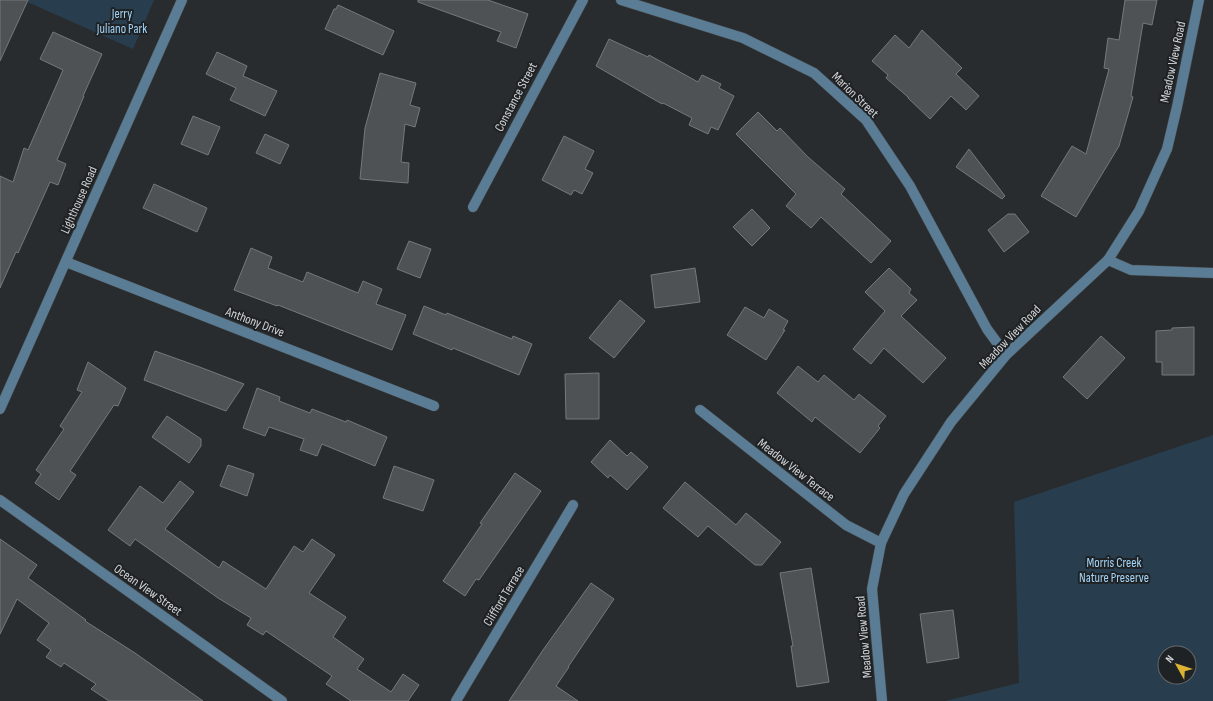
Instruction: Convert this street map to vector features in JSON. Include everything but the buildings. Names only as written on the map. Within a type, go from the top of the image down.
[{"type":"street","name":"Lighthouse Road","points":[[0,409],[182,0]]},
{"type":"street","name":"Constance Street","points":[[473,207],[582,0]]},
{"type":"street","name":"Marion Street","points":[[621,0],[743,38],[814,73],[866,120],[910,186],[987,329],[1006,355]]},
{"type":"street","name":"Meadow View Road","points":[[882,701],[872,589],[881,542],[904,494],[951,422],[1006,355],[1108,260],[1139,211],[1167,149],[1199,0]]},
{"type":"street","points":[[1108,260],[1131,270],[1213,273]]},
{"type":"street","name":"Anthony Drive","points":[[66,262],[434,406]]},
{"type":"street","name":"Meadow View Terrace","points":[[700,410],[846,525],[881,542]]},
{"type":"street","name":"Ocean View Street","points":[[0,500],[282,701]]},
{"type":"street","name":"Clifford Terrace","points":[[456,701],[573,505]]},
{"type":"green space","name":"Jerry Juliano Park","points":[[23,0],[154,0],[133,49]]},
{"type":"green space","name":"Morris Creek Nature Preserve","points":[[1213,435],[1213,701],[945,701],[1019,683],[1014,502]]}]
